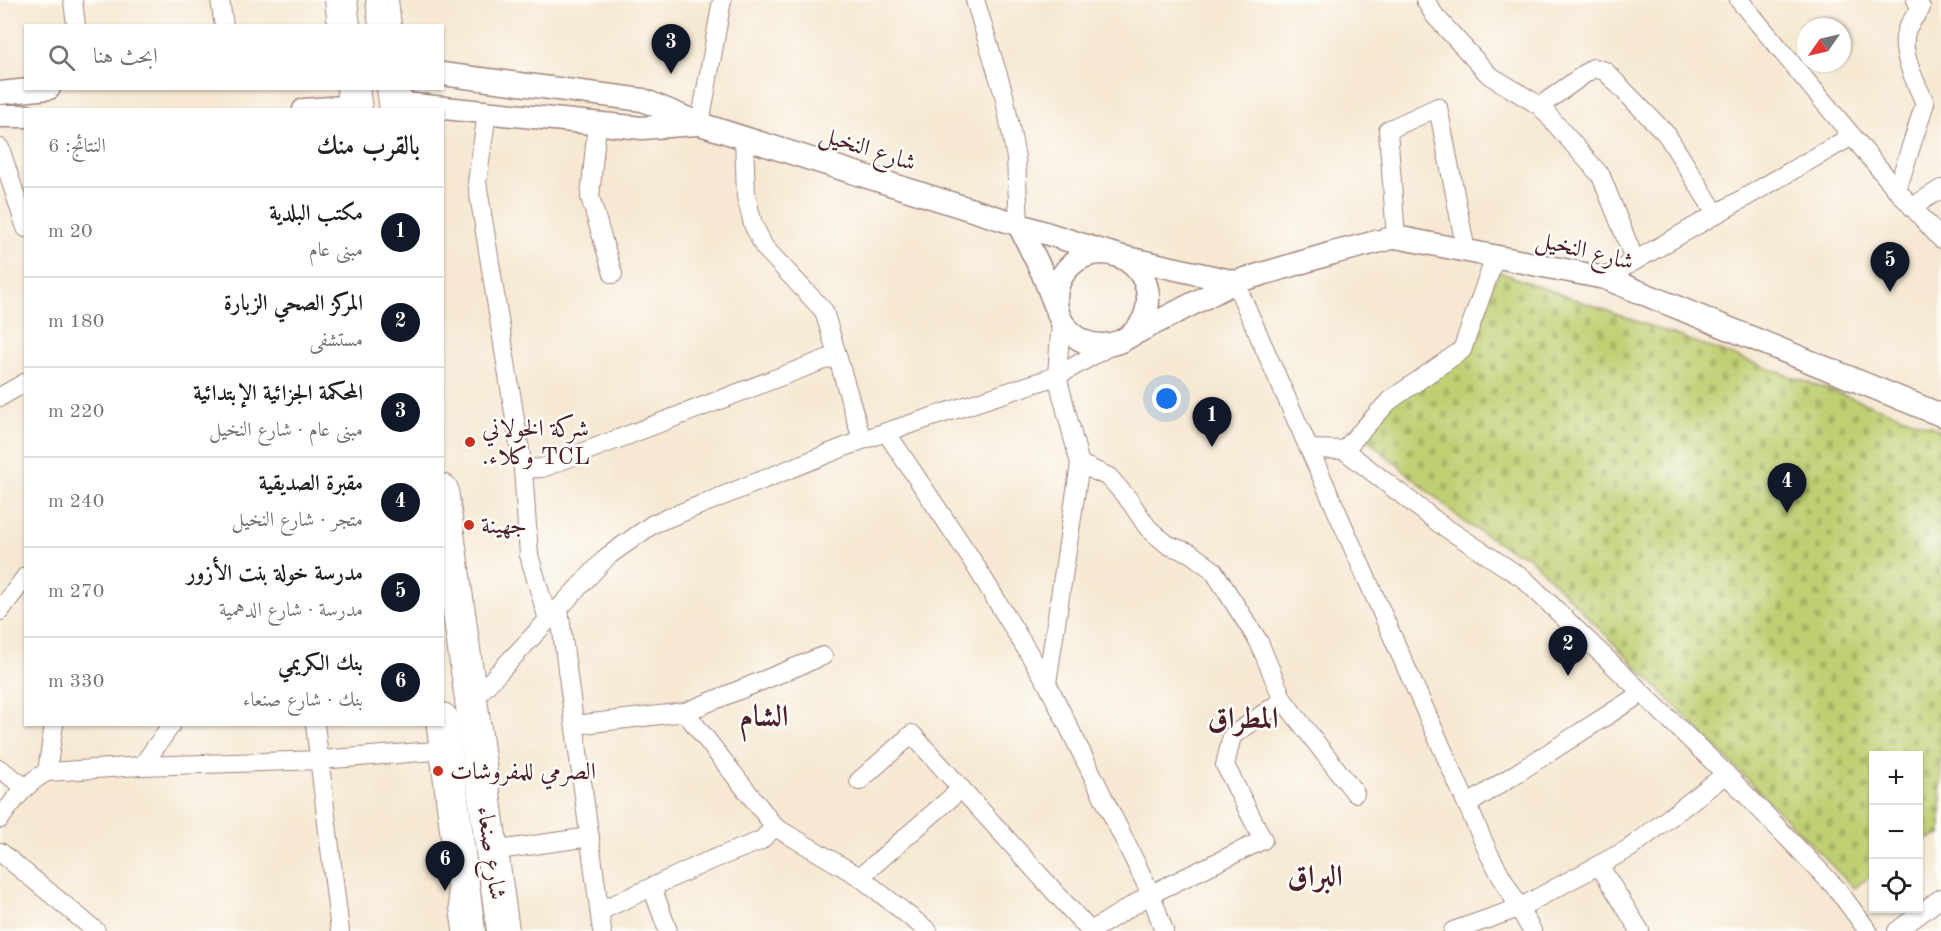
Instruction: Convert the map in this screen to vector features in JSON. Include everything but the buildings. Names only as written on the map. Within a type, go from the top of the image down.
[{"type":"highway","points":[[341,0],[344,24]]},
{"type":"highway","points":[[382,0],[385,24]]},
{"type":"highway","name":"شارع صنعاء","points":[[444,505],[503,931]]},
{"type":"highway","name":"شارع صنعاء","points":[[443,726],[469,931]]},
{"type":"street","points":[[73,0],[76,24]]},
{"type":"street","points":[[220,0],[224,24]]},
{"type":"street","points":[[700,124],[722,0]]},
{"type":"street","points":[[975,0],[1004,95],[1016,158],[1019,225],[1042,272],[1059,315],[1071,333],[1084,341],[1099,345],[1121,340]]},
{"type":"street","points":[[1425,0],[1435,16],[1489,75],[1540,106],[1601,176],[1635,261]]},
{"type":"street","points":[[1897,190],[1925,103],[1904,47],[1906,29],[1921,8],[1916,0]]},
{"type":"street","points":[[1747,3],[1852,136],[1941,239]]},
{"type":"street","points":[[1540,106],[1593,68],[1605,71],[1667,135],[1716,214]]},
{"type":"street","name":"شارع النخيل","points":[[444,74],[643,100],[700,124],[1118,256]]},
{"type":"street","points":[[0,93],[29,90]]},
{"type":"street","name":"شارع النخيل","points":[[394,100],[488,113],[642,128],[700,124]]},
{"type":"street","points":[[315,108],[355,101]]},
{"type":"street","points":[[1396,237],[1388,130],[1438,107],[1466,251]]},
{"type":"street","points":[[488,113],[477,182],[523,470],[529,555],[554,614],[575,725],[602,931]]},
{"type":"street","points":[[0,116],[24,116]]},
{"type":"street","points":[[597,124],[590,197],[613,274]]},
{"type":"street","points":[[1605,279],[1852,136]]},
{"type":"street","points":[[744,137],[746,196],[753,224],[764,247],[824,311],[862,440]]},
{"type":"street","points":[[0,148],[24,222]]},
{"type":"street","points":[[1912,207],[1941,189]]},
{"type":"street","name":"شارع النخيل","points":[[1121,340],[1235,282],[1396,237],[1605,279],[1941,415]]},
{"type":"street","points":[[1047,683],[1080,464],[1057,376],[1059,315],[1056,294],[1061,278],[1071,264],[1085,256],[1101,253],[1235,282],[1489,854],[1532,931]]},
{"type":"street","points":[[471,702],[608,556],[653,524],[862,440],[1057,376],[1121,340],[1138,327],[1145,314],[1147,300],[1146,286],[1140,273],[1118,256]]},
{"type":"street","points":[[1344,450],[1389,401],[1462,350],[1496,257]]},
{"type":"street","points":[[523,470],[542,468],[837,355]]},
{"type":"street","points":[[0,397],[24,383]]},
{"type":"street","points":[[886,432],[970,557],[1047,683],[1151,894],[1164,931]]},
{"type":"street","points":[[1309,449],[1344,450],[1440,524],[1524,579],[1725,774],[1837,889],[1868,931]]},
{"type":"street","points":[[1080,464],[1109,477],[1129,500],[1148,528],[1168,545],[1190,553],[1213,570],[1259,642],[1283,700],[1355,792]]},
{"type":"street","points":[[0,611],[24,579]]},
{"type":"street","points":[[575,725],[686,712],[823,656]]},
{"type":"street","points":[[1467,805],[1642,693]]},
{"type":"street","points":[[859,781],[912,734],[1090,931],[1151,894],[1263,840],[1226,765],[1232,736],[1283,700]]},
{"type":"street","points":[[686,712],[775,827],[860,877],[928,931]]},
{"type":"street","points":[[47,772],[54,726]]},
{"type":"street","points":[[142,766],[171,726]]},
{"type":"street","points":[[315,726],[340,931]]},
{"type":"street","points":[[0,819],[25,786],[47,772],[142,766],[320,760],[447,750]]},
{"type":"street","points":[[0,769],[25,786]]},
{"type":"street","points":[[1453,931],[1519,908],[1630,848],[1725,774]]},
{"type":"street","points":[[860,877],[961,789]]},
{"type":"street","points":[[600,911],[706,862],[760,841],[775,827]]},
{"type":"street","points":[[492,851],[590,837]]},
{"type":"street","points":[[0,852],[96,931]]},
{"type":"street","points":[[1599,865],[1640,931]]},
{"type":"street","points":[[652,887],[668,931]]},
{"type":"street","points":[[1897,931],[1941,898]]},
{"type":"green space","points":[[1499,272],[1941,430],[1941,835],[1923,841],[1923,751],[1869,751],[1869,877],[1854,888],[1527,555],[1512,551],[1467,524],[1368,440],[1368,411],[1459,352]]},
{"type":"place","name":"المحكمة الجزائية الإبتدائية","points":[[671,74]]},
{"type":"place","name":"مدرسة خولة بنت الأزور","points":[[1890,292]]},
{"type":"place","name":"شركة الخولاني .وكلاء TCL","points":[[470,442]]},
{"type":"place","name":"مكتب البلدية","points":[[1212,447]]},
{"type":"place","name":"مقبرة الصديقية","points":[[1787,513]]},
{"type":"place","name":"جهينة","points":[[469,525]]},
{"type":"place","name":"المركز الصحي الزبارة","points":[[1568,676]]},
{"type":"place","name":"الصرمي للمفروشات","points":[[438,771]]},
{"type":"place","name":"بنك الكريمي","points":[[445,891]]},
{"type":"district","name":"الشام","points":[[764,716]]},
{"type":"district","name":"المطراق","points":[[1243,718]]},
{"type":"district","name":"البراق","points":[[1315,876]]}]
